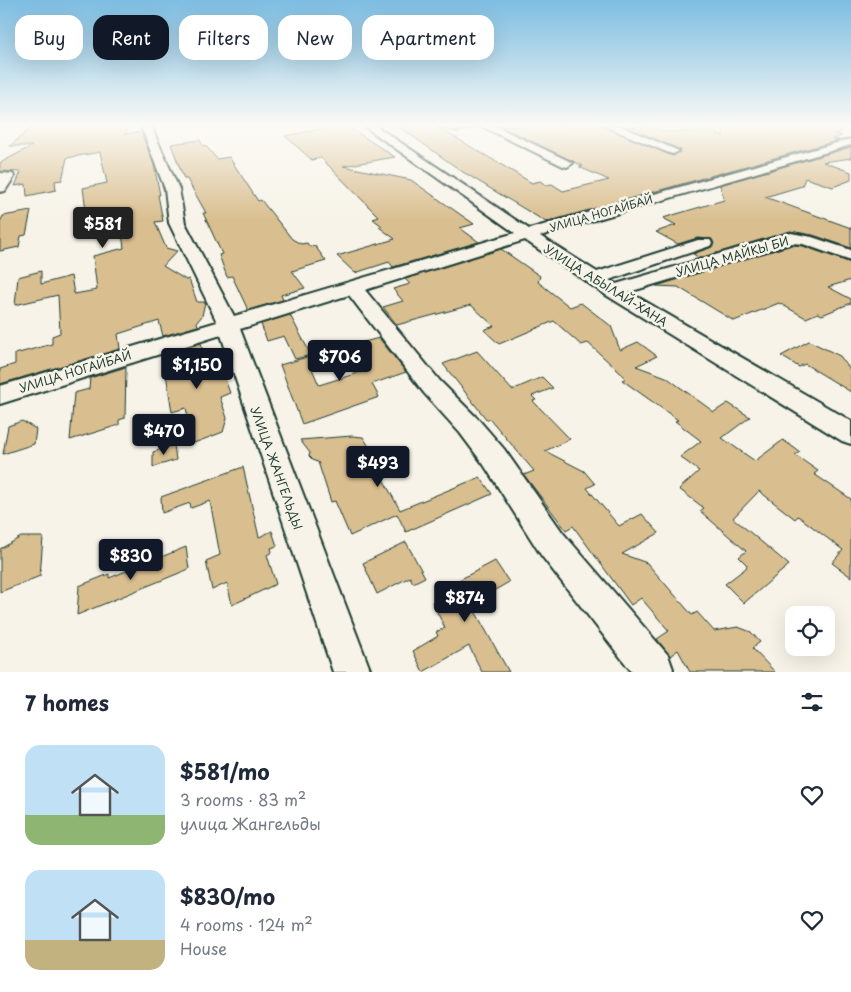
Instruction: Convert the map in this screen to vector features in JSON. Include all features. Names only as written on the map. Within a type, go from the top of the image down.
[{"type":"street","name":"УЛИЦА ЖАНГЕЛЬДЫ","points":[[159,157],[172,189],[178,223],[228,324],[296,520],[352,672]]},
{"type":"street","name":"УЛИЦА АБЫЛАЙ-ХАНА","points":[[414,157],[525,235],[594,280],[851,434]]},
{"type":"street","points":[[553,157],[567,164]]},
{"type":"street","name":"УЛИЦА НОГАЙБАЙ","points":[[0,395],[352,286],[797,157]]},
{"type":"street","points":[[0,177],[8,177],[0,188]]},
{"type":"street","name":"УЛИЦА МАЙКЫ БИ","points":[[613,292],[791,238],[806,240],[851,256]]},
{"type":"street","points":[[594,280],[704,243]]},
{"type":"street","points":[[352,286],[432,388],[469,426],[489,451],[552,544],[654,669]]},
{"type":"building","points":[[11,157],[71,157],[67,158],[62,180],[55,181],[56,190],[27,196],[26,184],[15,186],[21,172],[0,171],[0,163]]},
{"type":"building","points":[[101,157],[151,157],[160,195],[158,195],[163,221],[155,222],[166,248],[177,251],[163,266],[186,280],[189,279],[197,302],[205,302],[202,316],[197,322],[198,326],[163,336],[159,321],[118,334],[120,349],[0,384],[0,369],[15,364],[15,354],[52,344],[52,336],[60,333],[58,295],[15,305],[18,277],[41,271],[41,284],[71,276],[74,294],[97,290],[93,256],[124,248],[119,212],[87,218],[83,188],[107,183]]},
{"type":"building","points":[[176,157],[216,157],[217,159],[229,157],[258,201],[261,200],[292,239],[301,244],[307,243],[310,247],[315,246],[326,261],[292,271],[305,288],[281,295],[283,300],[248,310],[232,276],[227,277],[219,255],[222,254],[203,213],[206,213],[187,179],[184,179]]},
{"type":"building","points":[[309,157],[393,157],[343,166],[411,180],[474,224],[460,228],[479,242],[393,267],[389,262],[355,273],[337,256],[395,239],[379,227],[382,226],[373,219],[379,217],[321,158],[312,160]]},
{"type":"building","points":[[442,157],[489,157],[532,183],[540,181],[546,185],[552,184],[563,191],[609,180],[579,167],[583,166],[565,157],[777,157],[546,222]]},
{"type":"building","points":[[815,157],[851,157],[823,162],[851,172],[851,180],[833,187],[805,178],[802,186],[765,197],[851,228],[851,248],[813,235],[790,231],[700,258],[693,254],[712,247],[714,244],[712,239],[697,238],[678,244],[656,232],[676,225],[663,218],[724,200],[720,185]]},
{"type":"building","points":[[31,211],[26,235],[21,236],[19,247],[0,251],[0,222],[3,216]]},
{"type":"building","points":[[792,245],[803,246],[851,263],[851,280],[828,287],[851,299],[851,303],[822,315],[818,313],[806,318],[779,303],[734,321],[678,287],[656,286]]},
{"type":"building","points":[[501,249],[540,276],[538,282],[570,307],[581,303],[611,326],[620,350],[638,342],[657,356],[636,366],[666,377],[714,412],[728,403],[750,417],[722,438],[755,461],[783,440],[800,452],[795,455],[818,471],[814,474],[851,499],[851,577],[832,563],[843,550],[798,516],[795,519],[759,491],[733,518],[789,565],[744,603],[725,584],[746,568],[747,565],[739,557],[746,551],[700,511],[704,508],[679,489],[699,471],[680,457],[701,441],[675,421],[678,420],[622,380],[626,378],[588,343],[581,345],[554,321],[499,344],[484,330],[494,326],[471,305],[397,325],[383,307],[403,301],[393,289],[410,284],[405,279]]},
{"type":"building","points":[[290,315],[311,355],[295,359],[284,336],[267,341],[261,324]]},
{"type":"building","points":[[379,338],[406,372],[372,384],[379,397],[302,424],[280,365],[307,357],[319,385],[364,371],[349,346]]},
{"type":"building","points":[[809,341],[840,356],[851,371],[851,392],[805,364],[799,367],[781,356]]},
{"type":"building","points":[[201,343],[204,358],[219,363],[230,393],[220,397],[227,418],[223,432],[194,443],[186,408],[172,412],[163,355]]},
{"type":"building","points":[[477,351],[512,390],[542,377],[553,388],[532,396],[536,400],[533,401],[570,439],[545,451],[584,471],[595,484],[587,488],[619,526],[642,514],[659,533],[622,554],[647,563],[692,615],[697,612],[714,631],[738,627],[751,632],[760,642],[752,648],[775,672],[690,672],[678,650],[670,656],[657,639],[669,631],[641,598],[631,605],[573,526],[566,530],[524,475],[534,471],[490,419],[487,420],[443,364]]},
{"type":"building","points":[[126,367],[125,418],[119,420],[119,425],[70,440],[74,393],[89,389],[90,378]]},
{"type":"building","points":[[22,421],[36,429],[34,444],[3,454],[8,426]]},
{"type":"building","points":[[352,436],[363,437],[368,445],[372,468],[378,470],[400,510],[480,477],[492,494],[406,532],[397,514],[350,536],[335,501],[331,502],[318,462],[309,456],[310,453],[300,440]]},
{"type":"building","points":[[174,445],[176,460],[153,467],[153,452]]},
{"type":"building","points":[[243,467],[259,537],[272,531],[277,546],[271,548],[272,552],[267,555],[276,584],[232,605],[227,583],[212,590],[206,561],[220,555],[210,501],[191,508],[190,503],[162,513],[161,497]]},
{"type":"building","points":[[21,537],[43,537],[40,576],[0,592],[0,549]]},
{"type":"building","points":[[406,542],[425,577],[413,583],[410,577],[377,594],[363,563]]},
{"type":"building","points":[[186,547],[189,569],[77,615],[79,586],[109,574],[109,578]]},
{"type":"building","points":[[495,561],[509,582],[471,604],[509,672],[482,672],[469,646],[423,672],[413,651],[438,636],[436,632],[445,628],[432,602],[462,585],[459,580]]}]
